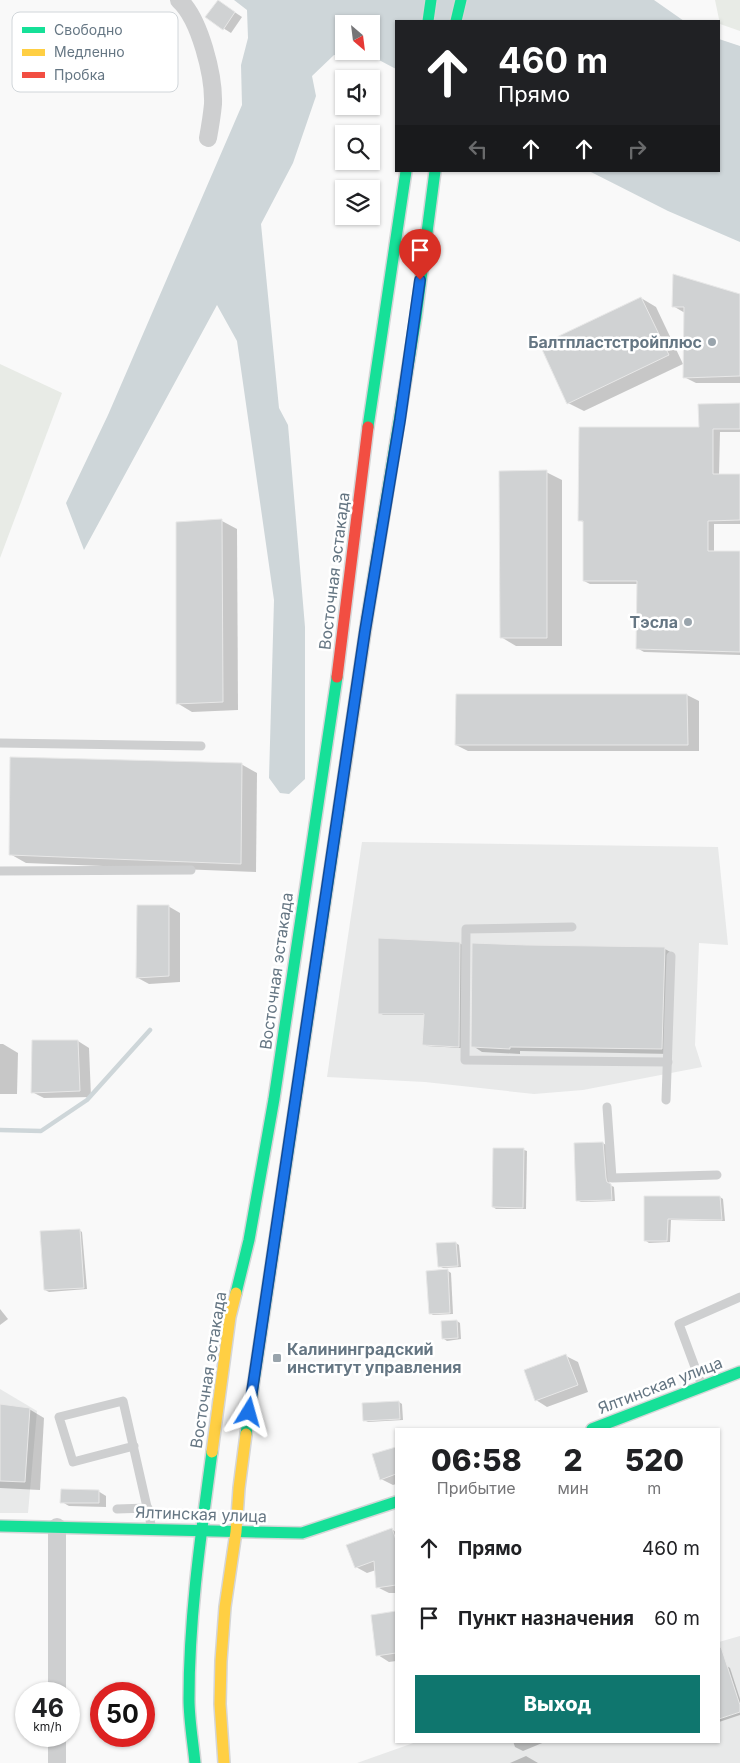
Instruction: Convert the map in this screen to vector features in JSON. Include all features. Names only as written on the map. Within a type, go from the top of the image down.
[{"type":"main road","points":[[428,20],[431,0]]},
{"type":"main road","points":[[452,0],[454,20]]},
{"type":"main road","points":[[454,20],[461,0]]},
{"type":"main road","name":"Восточная эстакада","points":[[195,1763],[189,1701],[190,1644],[201,1530],[230,1317],[249,1240],[274,1099],[344,629],[369,415],[406,172]]},
{"type":"main road","points":[[224,1763],[220,1704],[221,1661],[225,1608],[236,1532],[239,1488],[257,1355],[364,641],[400,420],[435,172]]},
{"type":"main road","name":"Ялтинская улица","points":[[595,1428],[740,1372]]},
{"type":"main road","name":"Ялтинская улица","points":[[0,1526],[302,1533],[395,1502]]},
{"type":"street","points":[[179,0],[184,5],[200,34],[209,66],[213,102],[208,138]]},
{"type":"street","points":[[57,1527],[57,1682]]},
{"type":"street","points":[[57,1747],[57,1763]]},
{"type":"lane","points":[[0,743],[201,746]]},
{"type":"lane","points":[[0,871],[191,870]]},
{"type":"lane","points":[[572,927],[466,929],[465,1060],[668,1062]]},
{"type":"lane","points":[[666,1100],[671,956]]},
{"type":"lane","points":[[607,1107],[612,1178],[717,1175]]},
{"type":"lane","points":[[702,1387],[678,1324],[740,1296]]},
{"type":"lane","points":[[134,1446],[73,1462],[59,1417],[123,1401],[134,1446],[152,1529]]},
{"type":"lane","points":[[116,1509],[148,1508]]},
{"type":"shaded area","points":[[234,0],[654,0],[683,20],[395,20],[395,68],[379,60],[380,15],[335,15],[335,55],[312,76],[316,96],[293,163],[261,224],[279,408],[288,425],[305,627],[305,779],[289,794],[280,793],[269,778],[274,600],[237,341],[217,305],[84,550],[66,503],[108,415],[242,105],[241,65],[248,38],[247,10]]},
{"type":"shaded area","points":[[715,0],[740,0],[740,31],[720,24]]},
{"type":"shaded area","points":[[720,39],[740,46],[740,242],[668,211],[591,172],[720,172]]},
{"type":"shaded area","points":[[0,364],[62,393],[0,558]]},
{"type":"shaded area","points":[[362,842],[718,847],[728,945],[699,943],[695,1045],[702,1067],[583,1090],[534,1094],[425,1082],[327,1077]]},
{"type":"shaded area","points":[[0,1389],[37,1411],[28,1513],[0,1513]]},
{"type":"shaded area","points":[[740,1636],[740,1763],[357,1763],[413,1743],[720,1743],[720,1642]]},
{"type":"building","points":[[218,0],[235,12],[223,30],[205,17]]},
{"type":"building","name":"Балтпластстройплюс","points":[[673,274],[740,294],[740,376],[683,378],[684,307],[672,307]]},
{"type":"building","points":[[641,297],[669,355],[567,404],[540,345]]},
{"type":"building","points":[[740,403],[740,429],[713,429],[713,474],[740,474],[740,520],[708,521],[708,551],[740,551],[740,652],[636,649],[637,581],[583,581],[583,521],[578,521],[579,427],[699,427],[698,404]]},
{"type":"building","points":[[547,470],[547,638],[500,638],[499,471]]},
{"type":"building","points":[[222,519],[223,702],[176,704],[176,522]]},
{"type":"building","points":[[456,694],[687,694],[688,745],[455,745]]},
{"type":"building","points":[[10,757],[242,763],[241,864],[9,855]]},
{"type":"building","points":[[137,905],[169,905],[169,976],[136,978]]},
{"type":"building","points":[[378,938],[460,942],[459,1047],[422,1045],[424,1014],[378,1014]]},
{"type":"building","points":[[472,943],[665,947],[662,1049],[510,1047],[510,1049],[471,1047]]},
{"type":"building","points":[[32,1040],[78,1040],[80,1091],[31,1093]]},
{"type":"building","points":[[603,1142],[606,1178],[607,1182],[611,1184],[612,1200],[576,1201],[574,1143]]},
{"type":"building","points":[[493,1148],[524,1148],[523,1208],[492,1207]]},
{"type":"building","points":[[644,1196],[720,1196],[722,1220],[668,1219],[667,1241],[644,1241]]},
{"type":"building","points":[[80,1229],[84,1288],[44,1290],[40,1231]]},
{"type":"building","points":[[456,1242],[458,1266],[438,1267],[436,1243]]},
{"type":"building","points":[[448,1269],[450,1313],[429,1314],[426,1271]]},
{"type":"building","points":[[457,1320],[458,1338],[442,1339],[441,1321]]},
{"type":"building","points":[[566,1354],[578,1385],[535,1401],[524,1370]]},
{"type":"building","points":[[399,1401],[400,1419],[363,1421],[362,1403]]},
{"type":"building","points":[[0,1404],[30,1408],[25,1482],[0,1481]]},
{"type":"building","points":[[395,1447],[395,1474],[380,1480],[372,1454]]},
{"type":"building","points":[[61,1489],[99,1490],[99,1503],[60,1503]]},
{"type":"building","points":[[392,1528],[395,1537],[395,1585],[376,1588],[374,1561],[355,1568],[346,1545]]},
{"type":"building","points":[[395,1611],[395,1653],[376,1656],[371,1615]]},
{"type":"building","points":[[720,1648],[740,1705],[740,1712],[720,1719]]},
{"type":"waterway","points":[[0,1130],[41,1131],[87,1100],[150,1030]]},
{"type":"traffic: fast","points":[[428,20],[431,0]]},
{"type":"traffic: fast","points":[[456,20],[461,0]]},
{"type":"traffic: fast","points":[[368,427],[406,172]]},
{"type":"traffic: fast","points":[[367,619],[416,317],[435,172]]},
{"type":"traffic: fast","points":[[236,1293],[249,1240],[274,1099],[337,677]]},
{"type":"traffic: fast","points":[[246,1434],[339,808]]},
{"type":"traffic: fast","points":[[595,1428],[740,1372]]},
{"type":"traffic: fast","points":[[195,1763],[189,1707],[191,1637],[196,1575],[212,1452]]},
{"type":"traffic: fast","points":[[0,1526],[302,1533],[395,1502]]},
{"type":"traffic: slow","points":[[339,808],[367,619]]},
{"type":"traffic: slow","points":[[212,1452],[230,1317],[236,1293]]},
{"type":"traffic: slow","points":[[224,1763],[220,1704],[221,1661],[225,1607],[236,1532],[246,1434]]},
{"type":"traffic: jam","points":[[337,677],[368,427]]},
{"type":"place","name":"Балтпластстройплюс","points":[[712,342]]},
{"type":"place","name":"Тэсла","points":[[688,622]]},
{"type":"place","name":"Калининградский институт управления","points":[[277,1358]]},
{"type":"route","points":[[249,1412],[365,631],[400,420],[420,280]]}]
